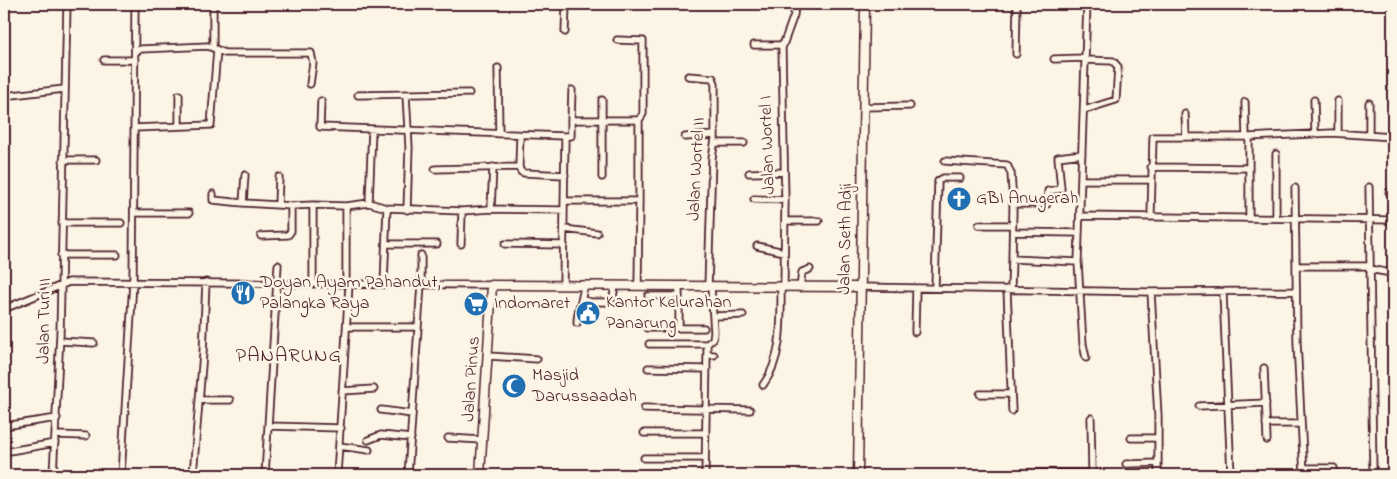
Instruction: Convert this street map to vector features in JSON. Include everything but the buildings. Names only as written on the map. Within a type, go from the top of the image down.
[{"type":"street","name":"Jalan Turi II","points":[[53,475],[60,340],[67,4]]},
{"type":"street","points":[[121,475],[133,282],[135,4]]},
{"type":"street","points":[[134,128],[208,126],[213,123],[214,4]]},
{"type":"street","points":[[565,32],[566,4]]},
{"type":"street","name":"Jalan Wortel I","points":[[763,385],[771,374],[778,350],[783,288],[785,221],[783,45],[796,4]]},
{"type":"street","name":"Jalan Seth Adji","points":[[858,475],[865,4]]},
{"type":"street","points":[[1016,54],[1017,4]]},
{"type":"street","points":[[1086,358],[1083,344],[1078,262],[1087,4]]},
{"type":"street","points":[[617,40],[643,40],[643,114],[639,120],[638,286]]},
{"type":"street","points":[[754,45],[783,45]]},
{"type":"street","points":[[135,52],[144,49],[215,48],[224,53],[311,53],[313,63],[310,84]]},
{"type":"street","points":[[1054,59],[1113,61],[1118,67],[1116,100],[1084,110]]},
{"type":"street","points":[[104,60],[135,60]]},
{"type":"street","points":[[498,68],[499,134]]},
{"type":"street","name":"Jalan Wortel II","points":[[688,76],[708,77],[714,80],[715,143],[712,158],[709,287],[713,316],[713,339],[707,344]]},
{"type":"street","points":[[4,96],[64,89]]},
{"type":"street","points":[[321,101],[320,127],[571,136],[572,90]]},
{"type":"street","points":[[358,95],[469,93]]},
{"type":"street","points":[[179,95],[179,126]]},
{"type":"street","points":[[406,95],[409,147],[406,210]]},
{"type":"street","points":[[602,100],[602,177]]},
{"type":"street","points":[[1314,100],[1315,133]]},
{"type":"street","points":[[1338,101],[1338,133]]},
{"type":"street","points":[[1244,102],[1248,137],[1249,218]]},
{"type":"street","points":[[1368,135],[1369,103]]},
{"type":"street","points":[[863,106],[910,106]]},
{"type":"street","points":[[1185,114],[1186,136]]},
{"type":"street","points":[[571,120],[639,120]]},
{"type":"street","points":[[369,203],[372,129]]},
{"type":"street","points":[[1151,216],[1153,137],[1248,137],[1338,133],[1393,137]]},
{"type":"street","points":[[520,135],[521,172],[565,175]]},
{"type":"street","points":[[685,137],[715,135]]},
{"type":"street","points":[[563,285],[565,136]]},
{"type":"street","points":[[715,143],[744,142]]},
{"type":"street","points":[[1013,204],[1047,204],[1048,191],[1060,189],[1058,157],[1082,154]]},
{"type":"street","points":[[1276,154],[1276,218]]},
{"type":"street","points":[[63,163],[96,160]]},
{"type":"street","points":[[945,161],[1007,166],[1011,173],[1013,232],[1009,289],[1012,411]]},
{"type":"street","points":[[1151,166],[1249,168]]},
{"type":"street","points":[[491,208],[493,167]]},
{"type":"street","points":[[435,169],[520,167]]},
{"type":"street","points":[[749,173],[784,172]]},
{"type":"street","points":[[243,203],[245,175]]},
{"type":"street","points":[[278,205],[279,177]]},
{"type":"street","points":[[935,288],[938,181],[943,178],[960,178]]},
{"type":"street","points":[[1082,180],[1151,180]]},
{"type":"street","points":[[1369,186],[1373,475]]},
{"type":"street","points":[[1295,188],[1296,291],[1304,472],[1334,468]]},
{"type":"street","points":[[213,194],[213,200],[291,206],[346,206],[369,203],[387,208],[406,210],[462,211],[491,208],[564,210]]},
{"type":"street","points":[[754,199],[785,200]]},
{"type":"street","points":[[564,201],[639,201]]},
{"type":"street","points":[[313,205],[313,284]]},
{"type":"street","points":[[261,236],[288,235],[290,233],[291,206]]},
{"type":"street","points":[[337,475],[347,328],[346,206]]},
{"type":"street","points":[[384,284],[387,208]]},
{"type":"street","points":[[462,211],[462,244]]},
{"type":"street","points":[[134,213],[189,213]]},
{"type":"street","points":[[1080,216],[1393,220]]},
{"type":"street","points":[[785,221],[819,221]]},
{"type":"street","points":[[62,223],[120,223]]},
{"type":"street","points":[[979,225],[1012,225]]},
{"type":"street","points":[[564,229],[597,232]]},
{"type":"street","points":[[1013,232],[1079,233]]},
{"type":"street","points":[[386,244],[436,244]]},
{"type":"street","points":[[505,244],[564,245]]},
{"type":"street","points":[[757,246],[784,252]]},
{"type":"street","points":[[61,255],[117,255]]},
{"type":"street","points":[[408,475],[421,284],[421,255]]},
{"type":"street","points":[[1012,259],[1078,262]]},
{"type":"street","points":[[264,475],[278,265]]},
{"type":"street","points":[[1297,266],[1369,267],[1391,273]]},
{"type":"street","points":[[800,288],[802,272],[810,269]]},
{"type":"street","points":[[4,308],[69,282],[1080,289],[1223,293],[1296,291]]},
{"type":"street","points":[[192,475],[199,400],[206,282]]},
{"type":"street","name":"Jalan Pinus","points":[[480,475],[489,356],[492,284]]},
{"type":"street","points":[[576,323],[579,304],[583,300],[584,285]]},
{"type":"street","points":[[583,300],[608,302],[614,296],[615,286]]},
{"type":"street","points":[[679,286],[679,328]]},
{"type":"street","points":[[915,332],[916,288]]},
{"type":"street","points":[[1151,292],[1158,475]]},
{"type":"street","points":[[1223,293],[1231,475]]},
{"type":"street","points":[[648,296],[679,296]]},
{"type":"street","points":[[713,316],[743,315]]},
{"type":"street","points":[[347,328],[418,327]]},
{"type":"street","points":[[647,328],[704,328]]},
{"type":"street","points":[[60,340],[94,343]]},
{"type":"street","points":[[648,344],[707,344],[705,475]]},
{"type":"street","points":[[706,355],[714,355]]},
{"type":"street","points":[[489,356],[537,359]]},
{"type":"street","points":[[648,368],[707,369]]},
{"type":"street","points":[[1264,368],[1267,440]]},
{"type":"street","points":[[342,391],[374,389]]},
{"type":"street","points":[[980,394],[1012,394]]},
{"type":"street","points":[[199,400],[230,400]]},
{"type":"street","points":[[1199,406],[1266,403]]},
{"type":"street","points":[[644,408],[750,410]]},
{"type":"street","points":[[382,410],[412,414]]},
{"type":"street","points":[[4,426],[57,418]]},
{"type":"street","points":[[983,473],[1092,474],[1091,418]]},
{"type":"street","points":[[1266,424],[1301,424]]},
{"type":"street","points":[[268,426],[341,428]]},
{"type":"street","points":[[644,433],[706,433]]},
{"type":"street","points":[[56,435],[86,436]]},
{"type":"street","points":[[368,440],[381,435],[411,438]]},
{"type":"street","points":[[448,438],[482,440]]},
{"type":"street","points":[[1131,438],[1158,438]]},
{"type":"street","points":[[4,452],[55,442]]},
{"type":"street","points":[[339,446],[369,450]]},
{"type":"street","points":[[644,458],[705,458]]},
{"type":"street","points":[[1126,464],[1158,463]]},
{"type":"street","points":[[4,471],[5,475]]},
{"type":"place","name":"GBI Anugerah","points":[[959,199]]},
{"type":"place","name":"Doyan Ayam Pahandut, Palangka Raya","points":[[243,293]]},
{"type":"place","name":"Indomaret","points":[[476,304]]},
{"type":"place","name":"Kantor Kelurahan Panarung","points":[[588,313]]},
{"type":"place","name":"Masjid Darussaadah","points":[[514,386]]},
{"type":"district","name":"PANARUNG","points":[[289,356]]}]
